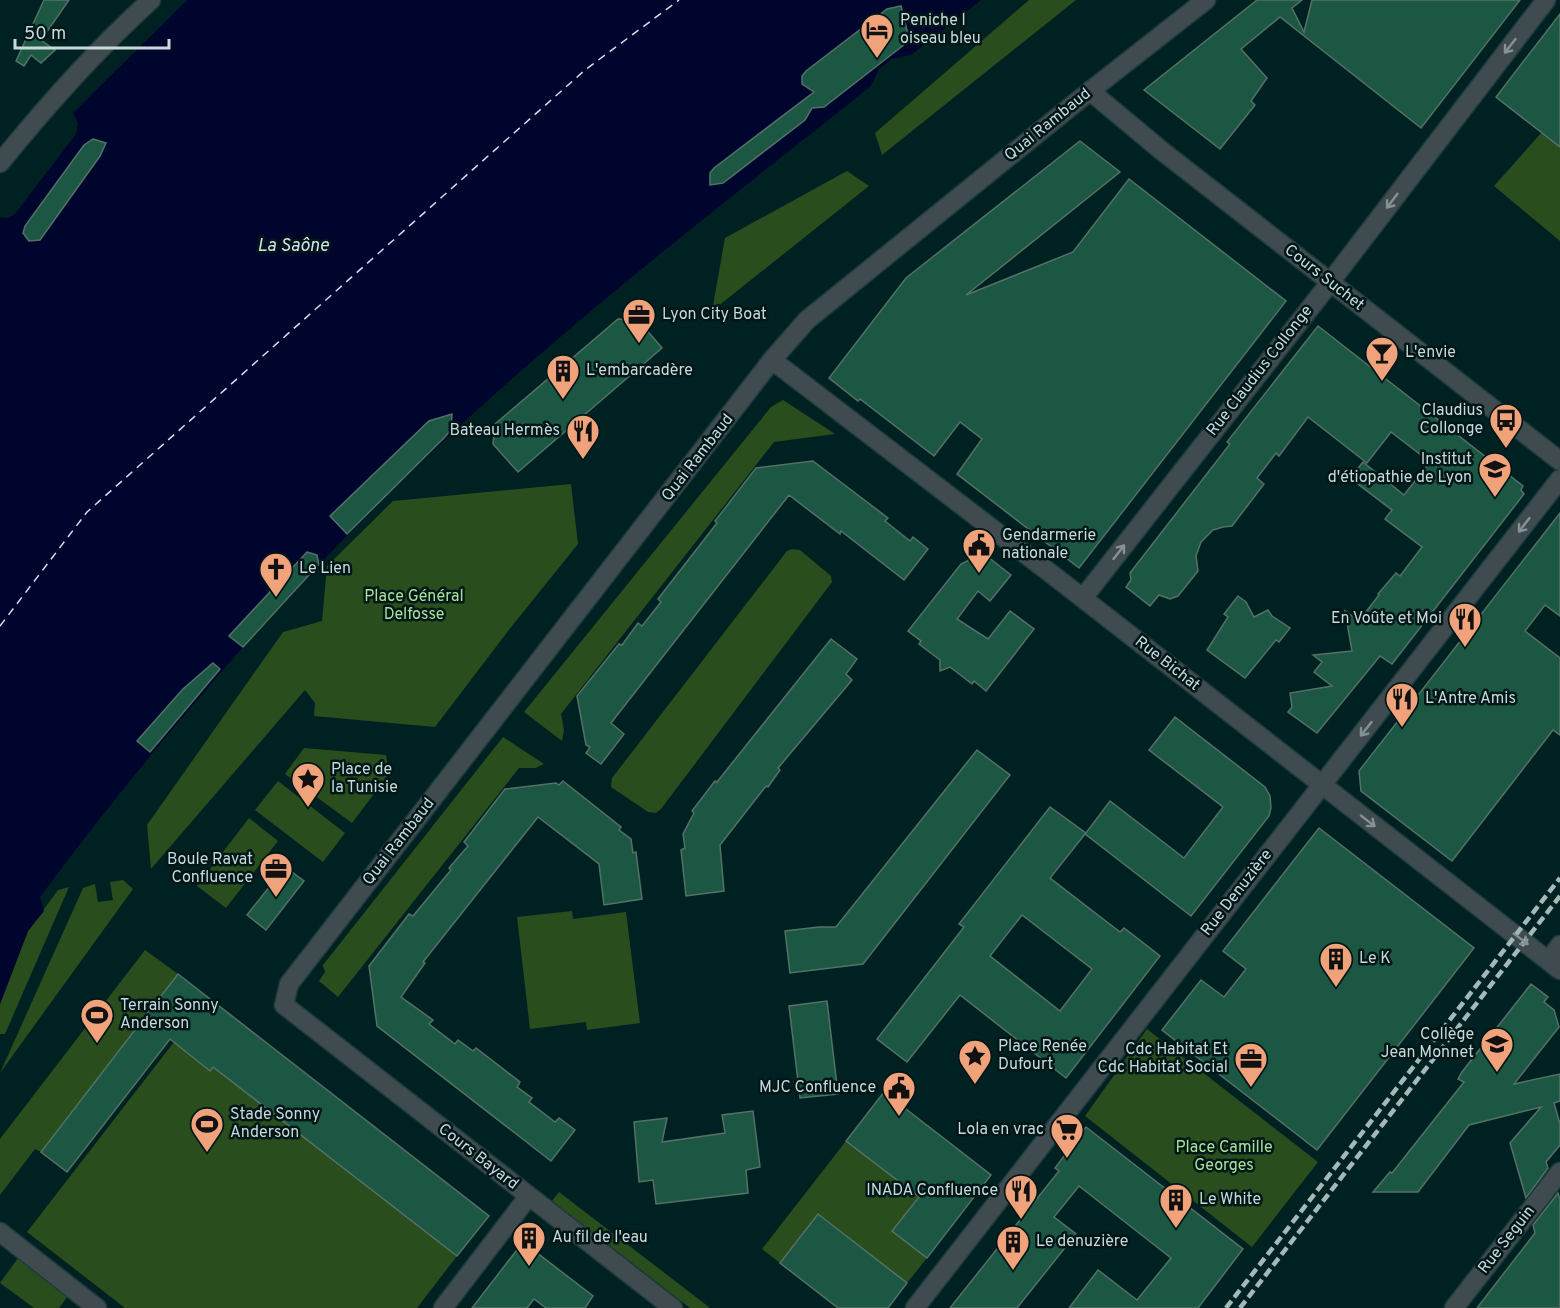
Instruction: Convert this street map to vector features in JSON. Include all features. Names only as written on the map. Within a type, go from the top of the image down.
[{"type":"street","points":[[0,163],[63,88],[111,36],[151,0]]},
{"type":"street","name":"Quai Rambaud","points":[[284,1005],[289,984],[297,972],[772,360],[807,321],[1090,91],[1206,0]]},
{"type":"street","name":"Rue Claudius Collonge","points":[[1083,598],[1330,282],[1546,0]]},
{"type":"street","name":"Cours Suchet","points":[[1090,91],[1162,151],[1560,461]]},
{"type":"street","name":"Rue Bichat","points":[[772,360],[1083,598],[1554,965]]},
{"type":"street","name":"Rue Denuzière","points":[[915,1308],[1560,479]]},
{"type":"street","points":[[1554,965],[1560,945]]},
{"type":"street","name":"Cours Bayard","points":[[284,1005],[673,1308]]},
{"type":"street","name":"Rue Seguin","points":[[1454,1308],[1560,1172]]},
{"type":"street","points":[[443,1308],[528,1197]]},
{"type":"street","points":[[0,1232],[97,1308]]},
{"type":"green space","points":[[1029,0],[1076,0],[882,155],[875,133]]},
{"type":"green space","points":[[1542,132],[1560,147],[1560,241],[1494,186]]},
{"type":"green space","points":[[847,171],[869,186],[712,311],[725,238]]},
{"type":"green space","points":[[783,400],[835,434],[774,442],[561,714],[564,730],[562,741],[524,712],[771,407]]},
{"type":"green space","name":"Place Général Delfosse","points":[[571,484],[578,544],[435,727],[314,716],[315,703],[305,690],[151,869],[147,825],[283,632],[322,621],[327,566],[393,501]]},
{"type":"green space","points":[[800,550],[831,576],[832,582],[661,809],[656,813],[648,812],[611,787],[612,778],[787,551]]},
{"type":"green space","points":[[503,737],[544,764],[535,768],[519,768],[338,997],[319,981],[325,972],[323,965]]},
{"type":"green space","points":[[304,748],[386,755],[389,774],[352,823],[285,774]]},
{"type":"green space","points":[[278,781],[345,833],[323,862],[255,810]]},
{"type":"green space","points":[[249,818],[278,841],[226,908],[197,886]]},
{"type":"green space","points":[[123,880],[133,889],[0,1073],[83,888],[95,884],[98,902],[113,900],[110,882]]},
{"type":"green space","points":[[69,887],[5,1034],[0,1034],[0,1004],[28,931],[58,890]]},
{"type":"green space","points":[[572,911],[573,919],[626,912],[640,1023],[587,1030],[586,1022],[530,1029],[517,917]]},
{"type":"green space","points":[[145,950],[178,974],[41,1152],[35,1149],[0,1195],[0,1139]]},
{"type":"green space","name":"Stade Sonny Anderson","points":[[208,998],[255,1034],[224,1075],[457,1256],[417,1308],[125,1308],[27,1232]]},
{"type":"green space","name":"Place Camille Georges","points":[[1147,1029],[1318,1162],[1252,1247],[1085,1116]]},
{"type":"green space","points":[[846,1141],[919,1197],[893,1231],[927,1258],[907,1283],[818,1214],[780,1263],[762,1249]]},
{"type":"green space","points":[[559,1192],[709,1307],[690,1308],[552,1201]]},
{"type":"green space","points":[[21,1254],[71,1292],[59,1308],[34,1308],[0,1283]]},
{"type":"water","name":"La Saône","points":[[187,0],[981,0],[911,55],[891,59],[879,69],[871,86],[681,237],[540,354],[432,452],[312,572],[255,634],[144,763],[40,897],[44,911],[28,931],[0,1004],[0,217],[7,218],[15,214],[76,134],[78,123],[73,113]]},
{"type":"building","points":[[44,0],[69,0],[41,40],[55,50],[41,63],[31,55],[24,66],[16,61]]},
{"type":"building","points":[[1257,0],[1302,0],[1292,8],[1304,32],[1312,0],[1520,0],[1421,128],[1280,17],[1241,49],[1267,78],[1251,101],[1255,105],[1220,149],[1144,90]]},
{"type":"building","points":[[901,6],[909,38],[905,44],[824,107],[812,108],[805,120],[723,183],[710,185],[710,173],[714,168],[814,92],[802,84],[802,76],[806,71],[887,9]]},
{"type":"building","points":[[1560,14],[1560,147],[1496,97]]},
{"type":"building","points":[[93,139],[106,143],[100,156],[40,240],[29,241],[23,233],[25,226],[84,145]]},
{"type":"building","points":[[1080,141],[1120,172],[966,295],[1073,252],[1129,179],[1286,301],[1079,568],[957,474],[982,439],[960,422],[934,456],[829,378],[906,278]]},
{"type":"building","name":"L'embarcadère","points":[[618,319],[638,320],[662,348],[518,472],[493,444],[495,424]]},
{"type":"building","points":[[1318,326],[1523,486],[1521,490],[1524,494],[1392,664],[1380,656],[1317,733],[1288,712],[1292,707],[1290,693],[1332,686],[1314,672],[1322,662],[1313,655],[1352,651],[1345,611],[1359,621],[1378,594],[1396,573],[1400,576],[1422,547],[1385,519],[1392,510],[1350,478],[1363,462],[1404,495],[1430,462],[1391,432],[1367,463],[1308,417],[1279,456],[1276,453],[1257,478],[1264,484],[1232,526],[1213,530],[1201,542],[1196,556],[1198,571],[1178,596],[1170,599],[1159,595],[1150,606],[1126,587],[1131,580],[1130,573],[1230,444],[1227,442]]},
{"type":"building","points":[[452,414],[451,430],[445,437],[347,534],[330,516],[429,421]]},
{"type":"building","points":[[813,461],[888,518],[885,521],[910,541],[913,537],[928,549],[904,580],[841,531],[840,534],[789,495],[611,723],[624,734],[601,764],[586,753],[590,747],[586,745],[577,696],[619,644],[622,645],[638,623],[642,626],[661,602],[658,599],[756,468]]},
{"type":"building","points":[[1560,513],[1560,616],[1545,605],[1525,631],[1560,658],[1560,735],[1553,730],[1452,861],[1361,791],[1359,771]]},
{"type":"building","name":"Le Lien","points":[[307,552],[317,555],[319,564],[243,647],[229,636]]},
{"type":"building","points":[[983,553],[1011,575],[990,601],[978,591],[957,619],[988,639],[1010,611],[1034,629],[986,691],[974,681],[972,684],[950,667],[940,671],[940,660],[919,644],[921,641],[908,631],[961,564]]},
{"type":"building","points":[[1238,596],[1246,602],[1254,617],[1268,610],[1272,616],[1290,628],[1279,642],[1276,640],[1245,678],[1207,650],[1228,617],[1224,614]]},
{"type":"building","points":[[831,639],[857,659],[846,674],[852,680],[778,768],[780,770],[768,787],[766,786],[720,845],[724,891],[686,896],[681,850],[685,848],[683,834],[694,813],[692,811]]},
{"type":"building","points":[[213,663],[220,669],[150,752],[137,741],[183,689]]},
{"type":"building","points":[[1175,717],[1265,787],[1270,796],[1269,816],[1191,916],[1085,834],[1050,878],[1120,932],[1124,928],[1160,956],[1066,1078],[960,995],[907,1062],[877,1039],[964,927],[959,924],[1050,807],[1086,833],[1110,801],[1184,858],[1223,807],[1149,750]],"holes":[[[1022,915],[1092,969],[1060,1011],[990,956]]]},
{"type":"building","points":[[977,750],[1010,775],[863,964],[790,973],[785,931],[836,927]]},
{"type":"building","points":[[563,781],[621,827],[619,830],[631,839],[633,853],[636,852],[642,899],[604,905],[599,864],[538,817],[423,962],[425,963],[401,997],[433,1020],[429,1024],[455,1044],[458,1040],[473,1051],[476,1048],[520,1082],[517,1087],[532,1098],[529,1102],[555,1122],[559,1118],[575,1130],[551,1161],[377,1026],[369,966],[409,914],[413,916],[451,870],[449,868],[468,846],[464,842],[505,789],[556,783],[559,785]]},
{"type":"building","name":"Le K","points":[[1319,828],[1474,948],[1317,1150],[1162,1030],[1201,980],[1224,997],[1246,969],[1223,951]]},
{"type":"building","name":"Boule Ravat Confluence","points":[[285,867],[304,881],[266,930],[247,915]]},
{"type":"building","points":[[178,974],[489,1216],[457,1256],[213,1067],[210,1071],[170,1039],[67,1172],[41,1152]]},
{"type":"building","name":"Collège Jean Monnet","points":[[1531,984],[1548,997],[1544,1002],[1554,1010],[1559,1027],[1514,1084],[1560,1074],[1560,1101],[1554,1103],[1560,1124],[1560,1145],[1546,1162],[1548,1168],[1526,1198],[1510,1143],[1541,1107],[1469,1125],[1418,1192],[1373,1192],[1390,1172],[1392,1173],[1464,1082],[1458,1079],[1462,1072]]},
{"type":"building","points":[[827,1001],[838,1094],[800,1098],[789,1006]]},
{"type":"building","points":[[884,1092],[991,1175],[927,1258],[892,1231],[919,1197],[846,1141]]},
{"type":"building","points":[[753,1111],[760,1167],[746,1170],[748,1193],[656,1204],[653,1180],[639,1182],[634,1122],[667,1118],[662,1142],[725,1133],[722,1115]]},
{"type":"building","points":[[1086,1127],[1243,1249],[1198,1308],[1069,1308],[1098,1270],[1137,1300],[1171,1258],[1079,1186],[1054,1217],[1076,1234],[1017,1308],[950,1308],[1059,1171],[1055,1168]]},
{"type":"building","points":[[1558,1193],[1560,1199],[1560,1308],[1477,1308],[1535,1233],[1533,1225]]},
{"type":"building","points":[[818,1214],[907,1283],[888,1308],[838,1308],[780,1263]]},
{"type":"building","name":"Au fil de l'eau","points":[[523,1242],[593,1296],[585,1308],[546,1308],[534,1299],[527,1308],[472,1308]]},
{"type":"ferry route","points":[[0,626],[87,512],[585,70],[679,0]]},
{"type":"railway","points":[[1226,1308],[1560,878]]},
{"type":"railway","points":[[1240,1308],[1560,896]]},
{"type":"place","name":"Peniche l oiseau bleu","points":[[877,59]]},
{"type":"place","name":"Lyon City Boat","points":[[639,344]]},
{"type":"place","name":"L'envie","points":[[1382,382]]},
{"type":"place","name":"L'embarcadère","points":[[563,400]]},
{"type":"place","name":"Claudius Collonge","points":[[1506,449]]},
{"type":"place","name":"Bateau Hermès","points":[[583,460]]},
{"type":"place","name":"Institut d'étiopathie de Lyon","points":[[1495,498]]},
{"type":"place","name":"Gendarmerie nationale","points":[[979,574]]},
{"type":"place","name":"Le Lien","points":[[276,598]]},
{"type":"place","name":"En Voûte et Moi","points":[[1465,648]]},
{"type":"place","name":"L'Antre Amis","points":[[1402,728]]},
{"type":"place","name":"Place de la Tunisie","points":[[308,808]]},
{"type":"place","name":"Boule Ravat Confluence","points":[[276,898]]},
{"type":"place","name":"Le K","points":[[1336,988]]},
{"type":"place","name":"Terrain Sonny Anderson","points":[[97,1044]]},
{"type":"place","name":"Collège Jean Monnet","points":[[1497,1073]]},
{"type":"place","name":"Place Renée Dufourt","points":[[975,1085]]},
{"type":"place","name":"Cdc Habitat Et Cdc Habitat Social","points":[[1251,1088]]},
{"type":"place","name":"MJC Confluence","points":[[899,1117]]},
{"type":"place","name":"Stade Sonny Anderson","points":[[207,1153]]},
{"type":"place","name":"Lola en vrac","points":[[1067,1159]]},
{"type":"place","name":"INADA Confluence","points":[[1021,1220]]},
{"type":"place","name":"Le White","points":[[1176,1229]]},
{"type":"place","name":"Au fil de l'eau","points":[[529,1267]]},
{"type":"place","name":"Le denuzière","points":[[1013,1271]]}]
